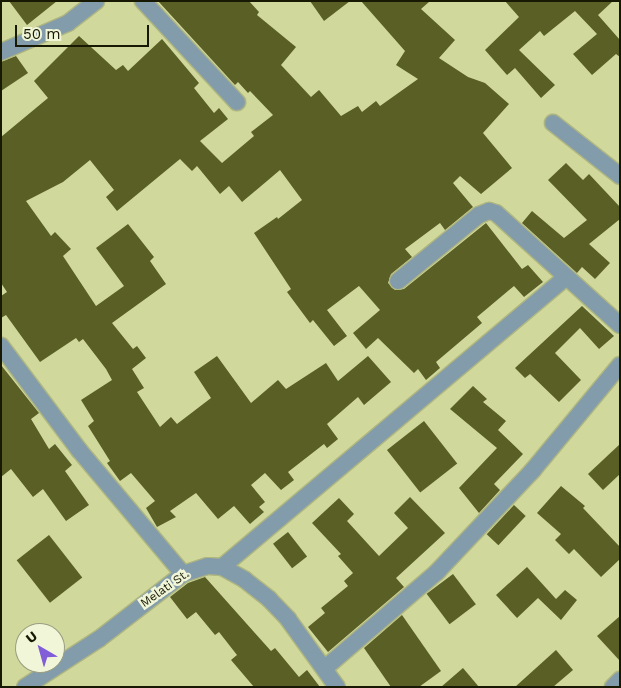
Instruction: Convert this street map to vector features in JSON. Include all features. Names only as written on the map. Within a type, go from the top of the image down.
[{"type":"street","points":[[1,52],[68,23],[96,1]]},
{"type":"street","points":[[143,1],[237,102]]},
{"type":"street","points":[[553,124],[620,176]]},
{"type":"street","points":[[398,281],[479,215],[489,212],[496,213],[620,325]]},
{"type":"street","points":[[337,687],[325,668],[269,599],[245,580],[222,567],[566,277]]},
{"type":"street","points":[[1,346],[79,450],[183,574]]},
{"type":"street","points":[[325,668],[437,572],[533,470],[620,364]]},
{"type":"street","name":"Melati St.","points":[[24,687],[99,639],[183,574],[208,566],[222,567]]},
{"type":"street","points":[[613,687],[620,680]]},
{"type":"building","points":[[9,1],[57,1],[27,25]]},
{"type":"building","points":[[158,1],[249,1],[259,12],[257,15],[296,47],[281,65],[311,97],[319,90],[341,116],[358,106],[362,112],[376,101],[380,106],[418,79],[396,65],[405,51],[361,1],[430,1],[421,9],[455,40],[439,58],[468,77],[485,83],[509,104],[483,133],[512,168],[481,194],[460,176],[453,183],[473,207],[445,230],[440,223],[405,249],[412,257],[391,274],[388,283],[395,290],[404,289],[486,223],[522,269],[528,265],[543,282],[524,297],[514,286],[477,317],[482,323],[436,362],[440,368],[426,380],[418,369],[414,373],[378,338],[366,349],[353,333],[380,310],[359,286],[327,310],[347,336],[334,346],[313,320],[310,323],[287,292],[291,289],[254,233],[277,217],[278,219],[302,200],[280,170],[242,202],[229,186],[220,194],[197,166],[192,171],[180,159],[117,211],[106,197],[114,190],[90,160],[63,182],[26,201],[51,236],[55,232],[71,249],[63,256],[96,306],[124,286],[96,248],[128,224],[154,257],[150,261],[166,284],[112,323],[133,349],[137,346],[146,358],[132,369],[144,388],[137,392],[160,427],[171,417],[177,424],[211,398],[194,372],[217,356],[251,403],[278,380],[286,389],[326,363],[338,381],[368,356],[391,382],[364,405],[358,397],[327,424],[338,439],[327,448],[324,444],[288,472],[294,480],[281,490],[265,473],[251,485],[265,502],[259,507],[264,512],[250,524],[234,506],[218,519],[196,493],[170,511],[176,517],[157,527],[146,508],[155,501],[131,473],[120,481],[107,463],[110,461],[88,426],[94,421],[81,400],[112,380],[106,369],[83,339],[79,342],[76,338],[40,362],[6,315],[1,318],[1,296],[7,292],[1,283],[1,137],[48,98],[34,81],[79,36],[116,70],[123,65],[128,71],[162,39],[199,83],[194,88],[214,113],[219,108],[228,119],[200,141],[222,163],[254,136],[251,132],[273,115],[250,91],[248,93],[238,82],[235,85]]},
{"type":"building","points":[[310,1],[350,1],[324,21]]},
{"type":"building","points":[[505,1],[613,1],[598,15],[620,40],[620,57],[616,54],[592,75],[573,54],[597,34],[575,11],[544,36],[540,31],[519,50],[555,85],[541,98],[515,68],[507,75],[485,50],[519,17]]},
{"type":"building","points":[[16,56],[28,73],[1,91],[1,62]]},
{"type":"building","points":[[566,163],[583,180],[589,174],[620,207],[620,219],[589,244],[610,263],[595,279],[582,267],[577,273],[522,223],[532,211],[564,238],[587,220],[548,180]]},
{"type":"building","points":[[582,306],[614,336],[599,349],[580,328],[555,353],[581,380],[559,402],[530,374],[525,378],[515,368]]},
{"type":"building","points":[[1,365],[39,413],[31,419],[49,449],[55,444],[72,465],[65,471],[89,505],[66,521],[43,489],[33,497],[11,469],[1,477]]},
{"type":"building","points":[[473,386],[487,399],[483,402],[506,421],[498,430],[523,454],[494,484],[500,490],[479,513],[459,488],[497,448],[450,409]]},
{"type":"building","points":[[424,421],[457,464],[420,492],[387,450]]},
{"type":"building","points":[[620,444],[620,474],[603,490],[588,474]]},
{"type":"building","points":[[561,486],[585,506],[583,508],[620,547],[620,559],[601,577],[574,549],[569,554],[555,540],[561,534],[537,513]]},
{"type":"building","points":[[410,497],[445,533],[396,578],[404,587],[328,652],[308,627],[325,613],[321,608],[348,586],[344,581],[353,573],[338,556],[341,554],[312,523],[339,498],[354,514],[347,521],[379,556],[408,528],[394,513]]},
{"type":"building","points":[[514,505],[526,516],[498,545],[487,534]]},
{"type":"building","points":[[288,532],[307,556],[292,568],[273,544]]},
{"type":"building","points":[[49,535],[82,578],[50,603],[17,560]]},
{"type":"building","points":[[527,567],[556,599],[565,590],[577,600],[561,620],[538,598],[517,618],[496,595]]},
{"type":"building","points":[[453,574],[476,604],[450,624],[427,594]]},
{"type":"building","points":[[205,577],[271,651],[275,648],[299,677],[307,670],[320,687],[254,687],[231,660],[237,655],[219,632],[215,635],[196,612],[187,619],[170,597],[188,583]]},
{"type":"building","points":[[402,615],[441,671],[419,687],[391,687],[364,648]]},
{"type":"building","points":[[620,616],[620,661],[597,636]]},
{"type":"building","points":[[556,650],[573,670],[553,687],[515,687]]},
{"type":"building","points":[[463,668],[479,687],[441,687]]}]
